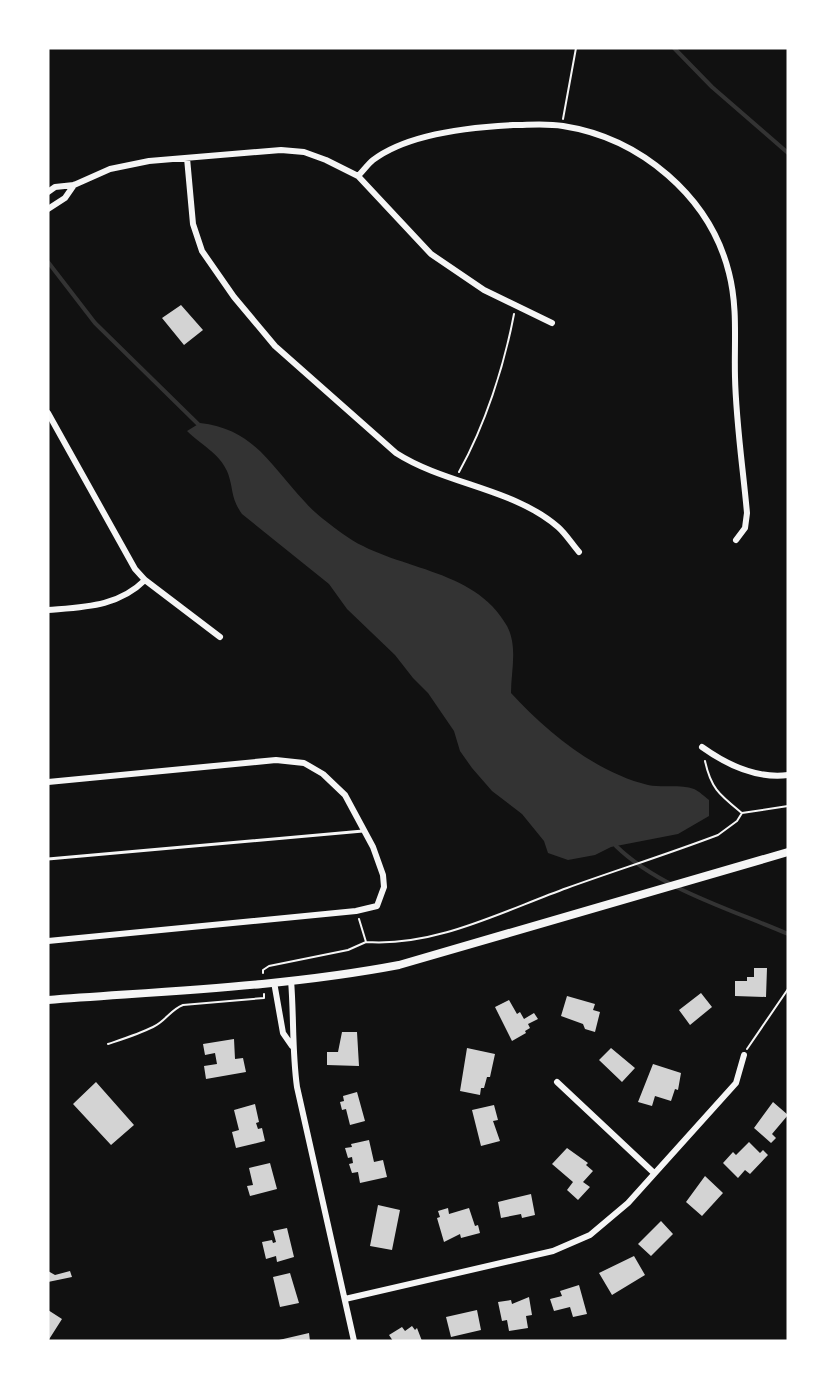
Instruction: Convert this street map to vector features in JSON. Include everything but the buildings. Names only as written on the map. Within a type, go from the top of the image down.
[{"type":"street","points":[[358,176],[373,160],[399,146],[432,135],[508,126],[562,126],[605,136],[633,149],[657,165],[684,190],[718,241],[729,272],[735,309],[736,399],[747,513],[745,528],[736,540]]},
{"type":"street","points":[[48,192],[55,187],[74,185],[110,169],[149,161],[281,150],[304,152],[358,176],[431,254],[484,290],[552,323]]},
{"type":"street","points":[[188,158],[193,224],[202,251],[275,346],[396,453],[417,466],[510,500],[538,513],[559,528],[579,552]]},
{"type":"street","points":[[48,209],[65,198],[74,185]]},
{"type":"street","points":[[48,413],[125,553],[145,580],[220,637]]},
{"type":"street","points":[[48,610],[104,605],[134,590],[145,580]]},
{"type":"street","points":[[702,747],[724,763],[752,772],[788,775]]},
{"type":"street","points":[[48,782],[267,760],[304,763],[323,774],[345,795],[383,875],[384,887],[377,906],[356,911],[48,941]]},
{"type":"street","points":[[48,1000],[264,983],[399,965],[788,852]]},
{"type":"street","points":[[291,980],[295,1032],[291,1046]]},
{"type":"street","points":[[274,982],[283,1033],[291,1046],[306,1133],[354,1341]]},
{"type":"street","points":[[345,1299],[553,1251],[590,1234],[628,1203],[736,1083],[744,1055]]},
{"type":"street","points":[[557,1082],[654,1173]]},
{"type":"lane","points":[[48,859],[364,831]]},
{"type":"path","points":[[562,126],[576,48]]},
{"type":"path","points":[[454,481],[470,452],[507,349],[516,305]]},
{"type":"path","points":[[702,747],[710,782],[719,794],[742,813]]},
{"type":"path","points":[[108,1044],[154,1027],[164,1020],[172,1009],[183,1005],[264,998],[263,970],[269,966],[348,951],[366,942],[403,941],[496,916],[718,835],[742,813],[788,806]]},
{"type":"path","points":[[356,911],[366,942]]},
{"type":"path","points":[[744,1055],[788,989]]},
{"type":"shaded area","points":[[200,423],[219,427],[248,441],[271,462],[309,506],[343,534],[385,556],[454,580],[493,606],[507,626],[512,642],[511,693],[525,708],[573,749],[609,771],[648,785],[696,790],[709,800],[709,816],[678,834],[611,847],[595,855],[568,860],[548,853],[544,841],[522,814],[492,791],[472,768],[460,751],[454,731],[428,693],[395,655],[347,609],[329,584],[242,514],[224,465],[187,431]]},
{"type":"waterway","points":[[674,48],[712,87],[788,153]]},
{"type":"waterway","points":[[48,262],[95,323],[198,424]]},
{"type":"waterway","points":[[616,846],[654,875],[675,886],[788,934]]}]
